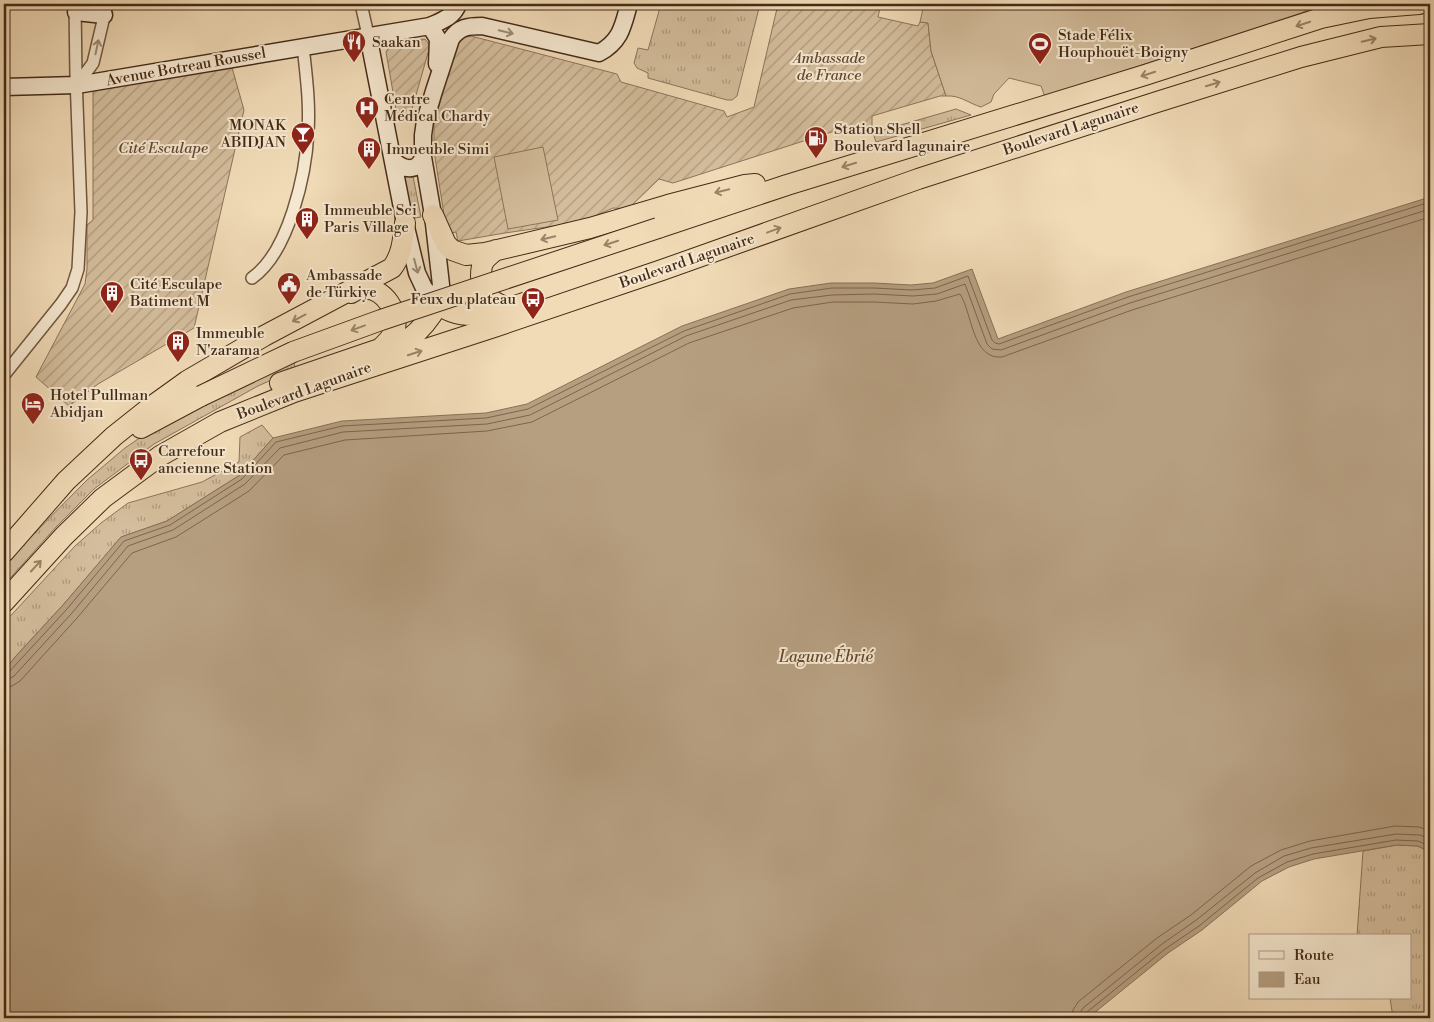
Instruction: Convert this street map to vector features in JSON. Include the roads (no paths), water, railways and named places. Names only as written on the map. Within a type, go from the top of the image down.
[{"type":"highway","name":"Boulevard Lagunaire","points":[[4,553],[81,474],[120,442],[152,421],[293,352],[381,320],[787,184],[1145,75],[1321,18],[1369,8],[1419,4]]},
{"type":"highway","name":"Boulevard Lagunaire","points":[[4,602],[64,536],[104,498],[160,456],[220,422],[294,392],[662,270],[918,179],[1292,59],[1381,37],[1430,34]]},
{"type":"highway","points":[[434,215],[446,244],[452,250],[466,255],[590,228],[745,185],[787,184]]},
{"type":"highway","points":[[4,553],[66,480],[114,436],[187,380],[264,336],[392,268],[402,250],[405,223]]},
{"type":"highway","points":[[496,250],[484,260],[482,286],[492,301],[498,305],[510,308]]},
{"type":"highway","points":[[220,422],[250,398],[267,388],[409,339],[429,321],[438,304],[445,310],[467,315],[480,315],[510,308],[552,293],[580,286],[662,270]]},
{"type":"highway","points":[[340,297],[363,288],[377,292],[391,304],[395,318],[395,331],[379,350]]},
{"type":"street","points":[[361,4],[405,223],[420,282],[438,304]]},
{"type":"street","points":[[434,91],[438,39],[430,26],[450,16],[457,6],[464,18],[482,26],[599,53],[612,45],[619,36],[629,4]]},
{"type":"street","points":[[4,375],[61,304],[72,288],[78,269],[81,212],[77,85],[76,8],[105,9],[93,63],[77,85]]},
{"type":"street","name":"Avenue Botreau Roussel","points":[[4,87],[77,85],[430,26]]},
{"type":"street","points":[[438,304],[441,285],[434,215],[423,157],[425,121],[451,39],[462,28],[482,26]]},
{"type":"street","points":[[252,278],[262,270],[275,254],[296,202],[308,131],[308,88],[303,46]]},
{"type":"street","points":[[393,160],[402,168],[410,169],[417,167],[423,157]]},
{"type":"water","name":"Lagune Ébrié","points":[[1430,197],[1430,852],[1418,846],[1397,845],[1314,859],[1289,867],[1262,881],[1202,930],[1168,953],[1088,1018],[4,1018],[4,671],[121,537],[167,521],[240,475],[273,438],[342,421],[486,413],[527,404],[682,326],[789,289],[831,283],[911,285],[933,283],[972,269],[998,339],[1126,292]]},
{"type":"place","name":"Saakan","points":[[354,63]]},
{"type":"place","name":"Stade Félix Houphouët-Boigny","points":[[1040,65]]},
{"type":"place","name":"Centre Médical Chardy","points":[[367,129]]},
{"type":"place","name":"MONAK ABIDJAN","points":[[303,155]]},
{"type":"place","name":"Station Shell Boulevard lagunaire","points":[[816,159]]},
{"type":"place","name":"Immeuble Simi","points":[[369,170]]},
{"type":"place","name":"Immeuble Sci Paris Village","points":[[307,240]]},
{"type":"place","name":"Ambassade de Türkiye","points":[[289,305]]},
{"type":"place","name":"Cité Esculape Batiment M","points":[[112,314]]},
{"type":"place","name":"Feux du plateau","points":[[533,320]]},
{"type":"place","name":"Immeuble N'zarama","points":[[178,363]]},
{"type":"place","name":"Hotel Pullman Abidjan","points":[[33,425]]},
{"type":"place","name":"Carrefour ancienne Station","points":[[141,481]]},
{"type":"park label","name":"Ambassade de France","points":[[829,66]]},
{"type":"park label","name":"Cité Esculape","points":[[163,148]]}]
